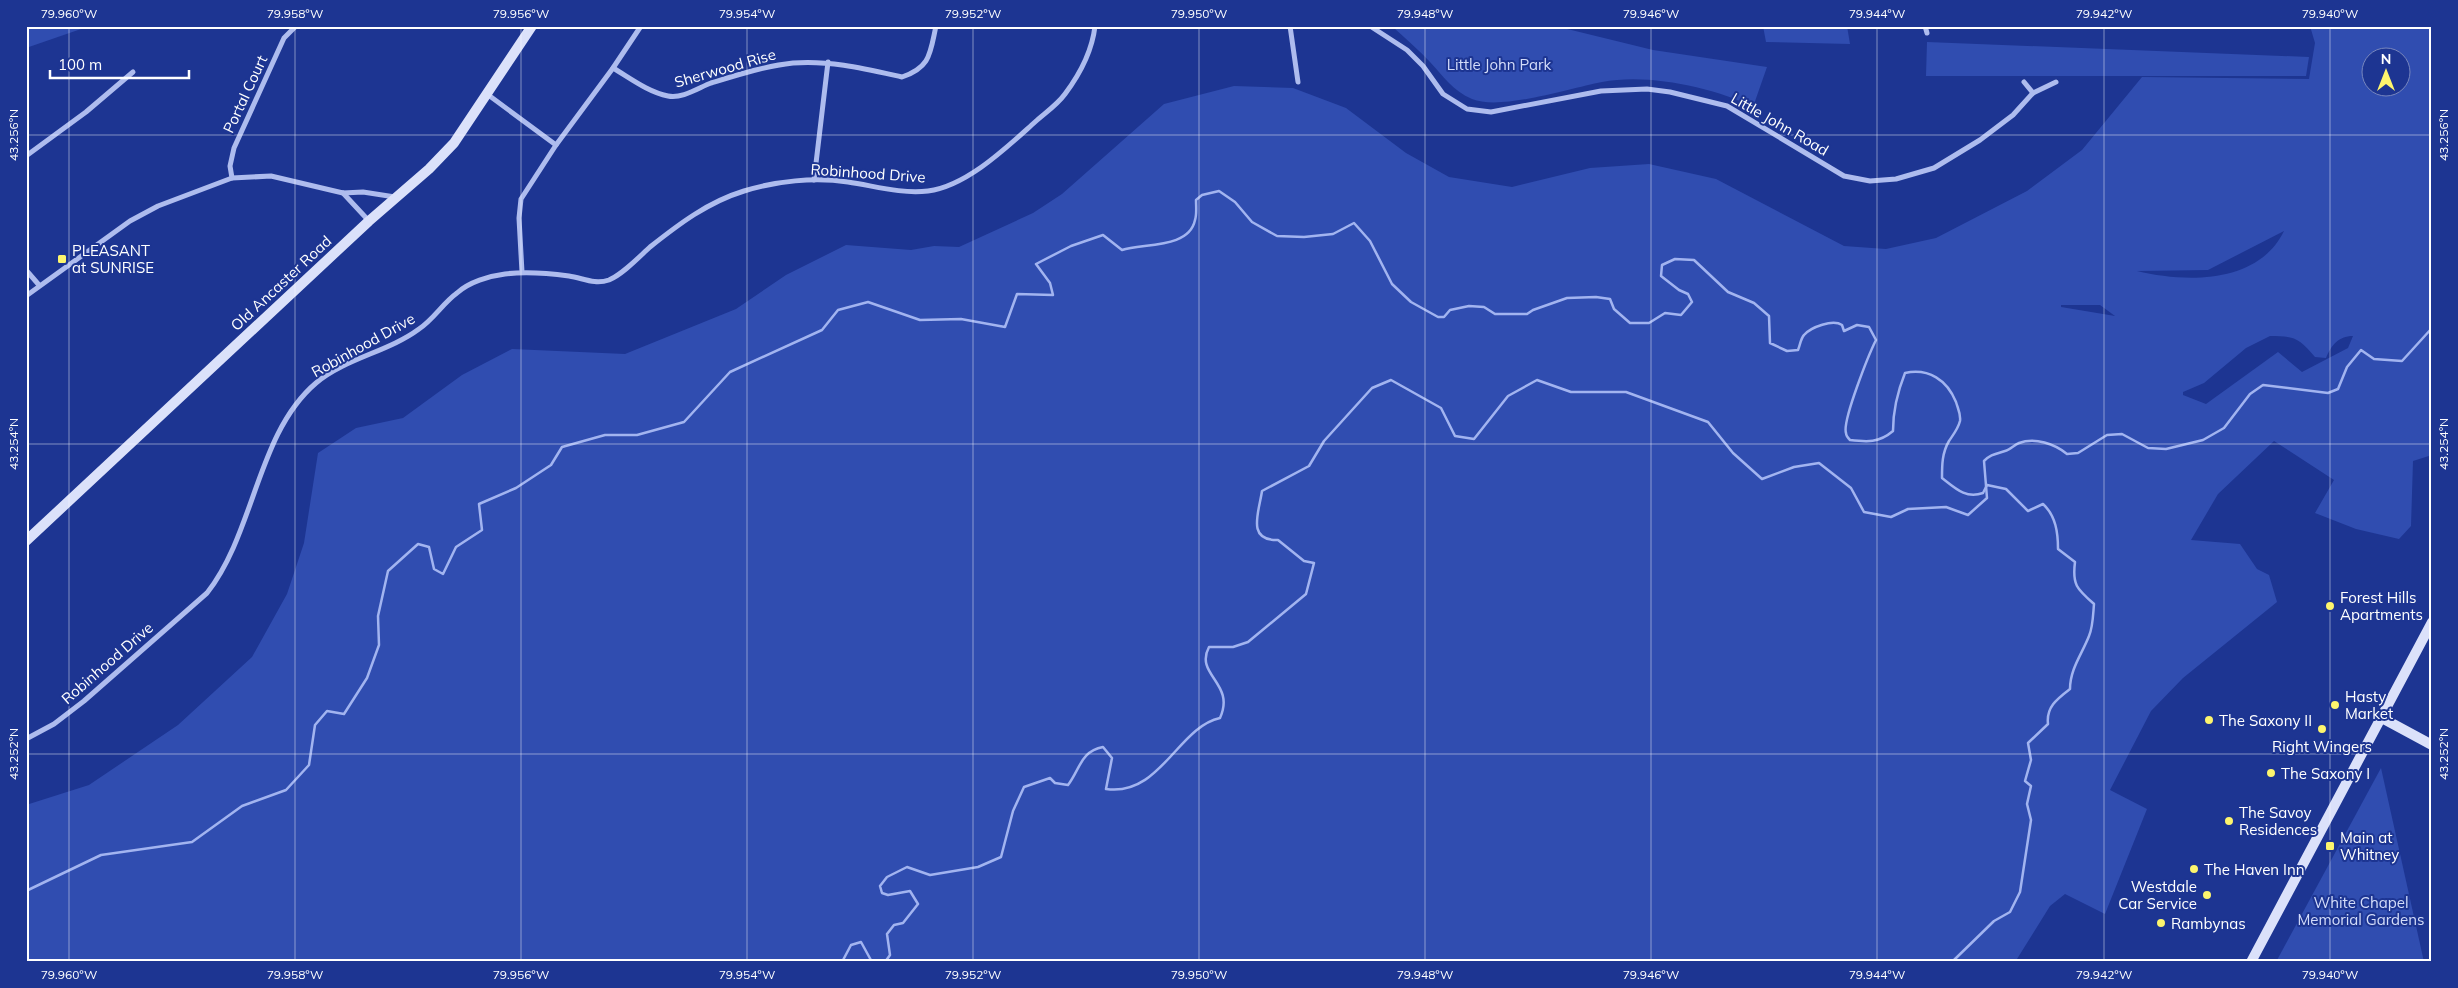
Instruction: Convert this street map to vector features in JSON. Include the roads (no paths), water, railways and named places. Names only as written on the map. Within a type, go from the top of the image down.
[{"type":"street","name":"Portal Court","points":[[232,178],[230,166],[234,148],[284,38],[296,26]]},
{"type":"street","name":"Old Ancaster Road","points":[[26,541],[370,221],[398,198],[454,143],[532,26]]},
{"type":"street","points":[[522,272],[519,218],[521,199],[556,145],[613,68],[641,26]]},
{"type":"street","name":"Sherwood Rise","points":[[613,68],[652,91],[669,96],[686,94],[710,84],[758,70],[792,63],[828,62],[902,77],[914,73],[923,66],[930,56],[936,26]]},
{"type":"street","name":"Robinhood Drive","points":[[26,739],[54,724],[84,701],[207,593],[219,577],[233,552],[282,426],[296,405],[317,382],[363,356],[387,348],[419,330],[442,310],[456,293],[482,280],[522,272],[576,277],[591,282],[609,280],[679,223],[711,204],[744,191],[778,183],[814,180],[847,181],[900,191],[931,191],[959,180],[985,164],[1062,98],[1079,74],[1090,52],[1095,26]]},
{"type":"street","points":[[1290,26],[1298,82]]},
{"type":"street","name":"Little John Road","points":[[1370,26],[1407,50],[1423,66],[1443,94],[1466,109],[1491,112],[1601,91],[1647,89],[1670,92],[1727,106],[1844,176],[1870,181],[1896,179],[1934,168],[1980,140],[2013,115],[2033,94],[2056,82]]},
{"type":"street","points":[[1925,26],[1927,33]]},
{"type":"street","points":[[814,180],[828,62]]},
{"type":"street","points":[[26,156],[86,112],[133,72]]},
{"type":"street","points":[[2024,82],[2033,94]]},
{"type":"street","points":[[487,94],[556,145]]},
{"type":"street","points":[[26,296],[130,221],[158,206],[232,178],[271,176],[319,185],[343,193],[363,192],[398,198]]},
{"type":"street","points":[[343,193],[370,221]]},
{"type":"street","points":[[26,270],[39,285]]},
{"type":"street","points":[[2251,962],[2432,622]]},
{"type":"street","points":[[2382,718],[2432,745]]},
{"type":"waterway","points":[[26,891],[101,855],[192,842],[242,806],[286,790],[309,765],[315,725],[327,711],[344,714],[367,678],[379,645],[378,616],[388,571],[418,544],[429,547],[434,569],[443,574],[456,547],[482,530],[479,504],[516,488],[551,465],[562,447],[605,435],[637,435],[684,422],[730,372],[822,330],[838,310],[868,302],[920,320],[961,319],[1005,327],[1017,294],[1053,295],[1050,283],[1036,264],[1071,246],[1103,235],[1122,250],[1175,240],[1184,236],[1191,229],[1196,218],[1196,200],[1202,195],[1219,191],[1235,202],[1252,222],[1277,236],[1304,237],[1333,234],[1354,223],[1370,241],[1392,284],[1411,302],[1438,317],[1444,317],[1450,310],[1469,306],[1484,307],[1495,314],[1527,314],[1567,298],[1596,297],[1610,299],[1614,309],[1630,323],[1649,323],[1665,313],[1681,315],[1692,302],[1688,294],[1679,290],[1661,276],[1662,265],[1675,259],[1694,260],[1728,292],[1754,303],[1769,316],[1770,343],[1787,351],[1798,350],[1801,340],[1807,332],[1828,323],[1838,323],[1842,325],[1844,331],[1857,325],[1869,327],[1876,340],[1862,372],[1848,415],[1846,433],[1850,440],[1878,440],[1893,431],[1896,402],[1905,373],[1922,372],[1936,377],[1948,387],[1960,414],[1958,427],[1945,450],[1942,478],[1961,492],[1971,495],[1983,493],[1987,485]]},
{"type":"waterway","points":[[885,962],[890,955],[887,934],[894,925],[903,923],[918,904],[910,891],[888,895],[882,893],[880,886],[887,877],[907,867],[930,875],[978,867],[1001,857],[1013,811],[1024,787],[1050,778],[1055,783],[1068,785],[1085,757],[1090,752],[1103,747],[1112,758],[1106,789],[1125,789],[1141,783],[1168,760],[1192,734],[1205,724],[1220,718],[1224,706],[1223,696],[1207,665],[1206,657],[1209,647],[1233,647],[1248,642],[1306,594],[1314,563],[1304,561],[1278,540],[1262,536],[1257,524],[1262,491],[1309,466],[1324,441],[1372,388],[1391,380],[1441,408],[1455,436],[1474,439],[1508,396],[1537,380],[1571,392],[1626,392],[1708,422],[1733,453],[1762,479],[1794,467],[1819,463],[1851,488],[1864,512],[1891,517],[1908,509],[1946,507],[1968,515],[1987,498],[1984,461],[2019,443],[2025,441],[2045,442],[2067,454],[2078,453],[2107,435],[2122,434],[2148,448],[2166,449],[2203,440],[2224,428],[2250,394],[2263,385],[2328,393],[2338,389],[2347,367],[2361,350],[2374,359],[2402,361],[2432,328]]},
{"type":"waterway","points":[[1885,962],[1954,960],[1994,921],[2010,912],[2020,892],[2031,820],[2027,804],[2031,786],[2025,781],[2031,760],[2028,743],[2048,724],[2049,713],[2053,704],[2070,689],[2074,668],[2086,643],[2093,621],[2094,604],[2077,586],[2074,576],[2075,562],[2058,549],[2055,525],[2051,514],[2043,504],[2028,511],[2006,489],[1987,485]]},
{"type":"waterway","points":[[842,962],[851,945],[861,942],[872,962]]},
{"type":"place","name":"PLEASANT at SUNRISE","points":[[62,259]]},
{"type":"place","name":"Forest Hills Apartments","points":[[2330,606]]},
{"type":"place","name":"Hasty Market","points":[[2335,705]]},
{"type":"place","name":"The Saxony II","points":[[2209,720]]},
{"type":"place","name":"Right Wingers","points":[[2322,729]]},
{"type":"place","name":"The Saxony I","points":[[2271,773]]},
{"type":"place","name":"The Savoy Residences","points":[[2229,821]]},
{"type":"place","name":"Main at Whitney","points":[[2330,846]]},
{"type":"place","name":"The Haven Inn","points":[[2194,869]]},
{"type":"place","name":"Westdale Car Service","points":[[2207,895]]},
{"type":"place","name":"Rambynas","points":[[2161,923]]},
{"type":"park label","name":"Little John Park","points":[[1499,64]]},
{"type":"park label","name":"White Chapel Memorial Gardens","points":[[2361,910]]}]
